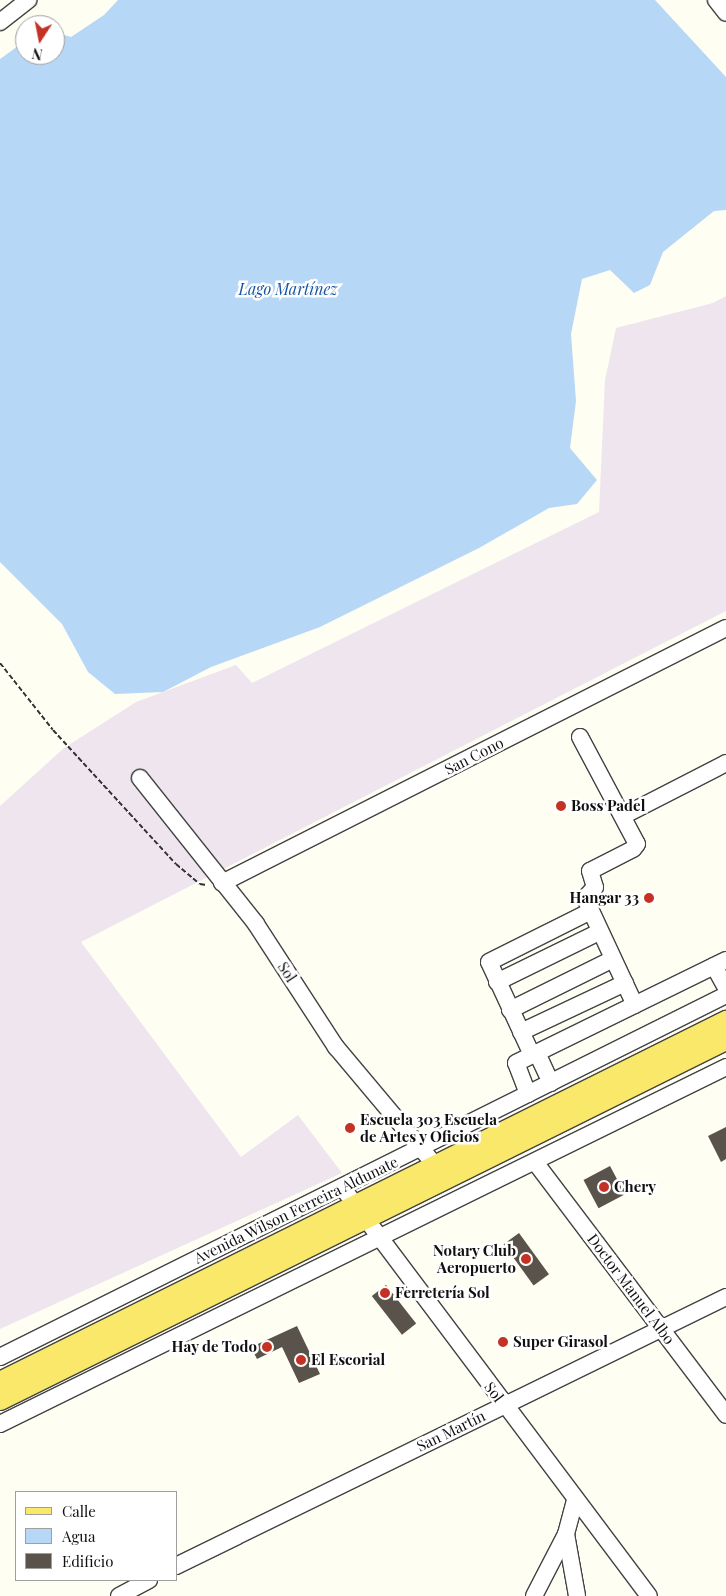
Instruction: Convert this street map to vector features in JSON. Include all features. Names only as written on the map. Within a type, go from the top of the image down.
[{"type":"main road","name":"Avenida Wilson Ferreira Aldunate","points":[[0,1400],[360,1212],[435,1165],[726,1021]]},
{"type":"main road","name":"Avenida Wilson Ferreira Aldunate","points":[[0,1382],[726,1040]]},
{"type":"street","points":[[0,22],[28,0]]},
{"type":"street","points":[[716,0],[726,13]]},
{"type":"street","name":"San Cono","points":[[222,883],[726,628]]},
{"type":"street","points":[[580,737],[636,844],[633,849],[590,870],[595,886],[586,894],[585,904],[636,1005]]},
{"type":"street","points":[[623,816],[726,763]]},
{"type":"street","name":"Sol","points":[[140,778],[256,924],[336,1048],[423,1147],[435,1165]]},
{"type":"street","points":[[551,1083],[521,1032],[496,982],[489,962],[589,912]]},
{"type":"street","points":[[496,982],[599,932]]},
{"type":"street","points":[[510,1010],[613,959]]},
{"type":"street","points":[[528,1094],[515,1066],[534,1054],[720,963],[726,988]]},
{"type":"street","points":[[521,1032],[625,983]]},
{"type":"street","name":"Avenida Wilson Ferreira Aldunate","points":[[0,1357],[726,994]]},
{"type":"street","points":[[0,1424],[726,1067]]},
{"type":"street","name":"Doctor Manuel Albo","points":[[535,1162],[726,1415]]},
{"type":"street","name":"Sol","points":[[342,1187],[575,1500],[649,1596]]},
{"type":"street","name":"San Martín","points":[[178,1565],[726,1297]]},
{"type":"street","points":[[534,1596],[566,1534],[575,1500]]},
{"type":"street","points":[[566,1534],[577,1596]]},
{"type":"street","points":[[118,1596],[147,1581]]},
{"type":"path","points":[[0,663],[53,730],[176,864],[200,884],[222,883]]},
{"type":"shaded area","points":[[726,296],[726,611],[81,942],[241,1157],[298,1115],[342,1173],[0,1329],[0,806],[64,748],[136,702],[236,665],[252,683],[599,512],[605,380],[616,328],[713,303]]},
{"type":"water","name":"Lago Martínez","points":[[118,0],[655,0],[726,77],[726,210],[714,211],[663,252],[650,285],[634,293],[610,270],[582,279],[571,334],[576,401],[570,448],[597,480],[577,504],[549,508],[479,548],[320,627],[211,667],[163,692],[115,694],[88,672],[62,624],[0,562],[0,59],[15,48],[15,65],[65,65],[65,35],[71,37],[104,15]]},
{"type":"building","points":[[726,1127],[726,1159],[721,1162],[708,1136]]},
{"type":"building","name":"Chery","points":[[610,1166],[625,1194],[599,1208],[584,1180]]},
{"type":"building","name":"Notary Club Aeropuerto","points":[[519,1233],[549,1274],[534,1285],[504,1244]]},
{"type":"building","points":[[386,1285],[416,1324],[402,1335],[372,1296]]},
{"type":"building","name":"El Escorial","points":[[297,1326],[320,1374],[299,1383],[282,1347],[257,1359],[251,1347]]},
{"type":"place","name":"Boss Padel","points":[[561,806]]},
{"type":"place","name":"Hangar 33","points":[[649,898]]},
{"type":"place","name":"Escuela 303 Escuela de Artes y Oficios","points":[[350,1128]]},
{"type":"place","name":"Chery","points":[[604,1187]]},
{"type":"place","name":"Notary Club Aeropuerto","points":[[526,1259]]},
{"type":"place","name":"Ferretería Sol","points":[[385,1293]]},
{"type":"place","name":"Super Girasol","points":[[503,1342]]},
{"type":"place","name":"Hay de Todo","points":[[267,1347]]},
{"type":"place","name":"El Escorial","points":[[301,1360]]}]
